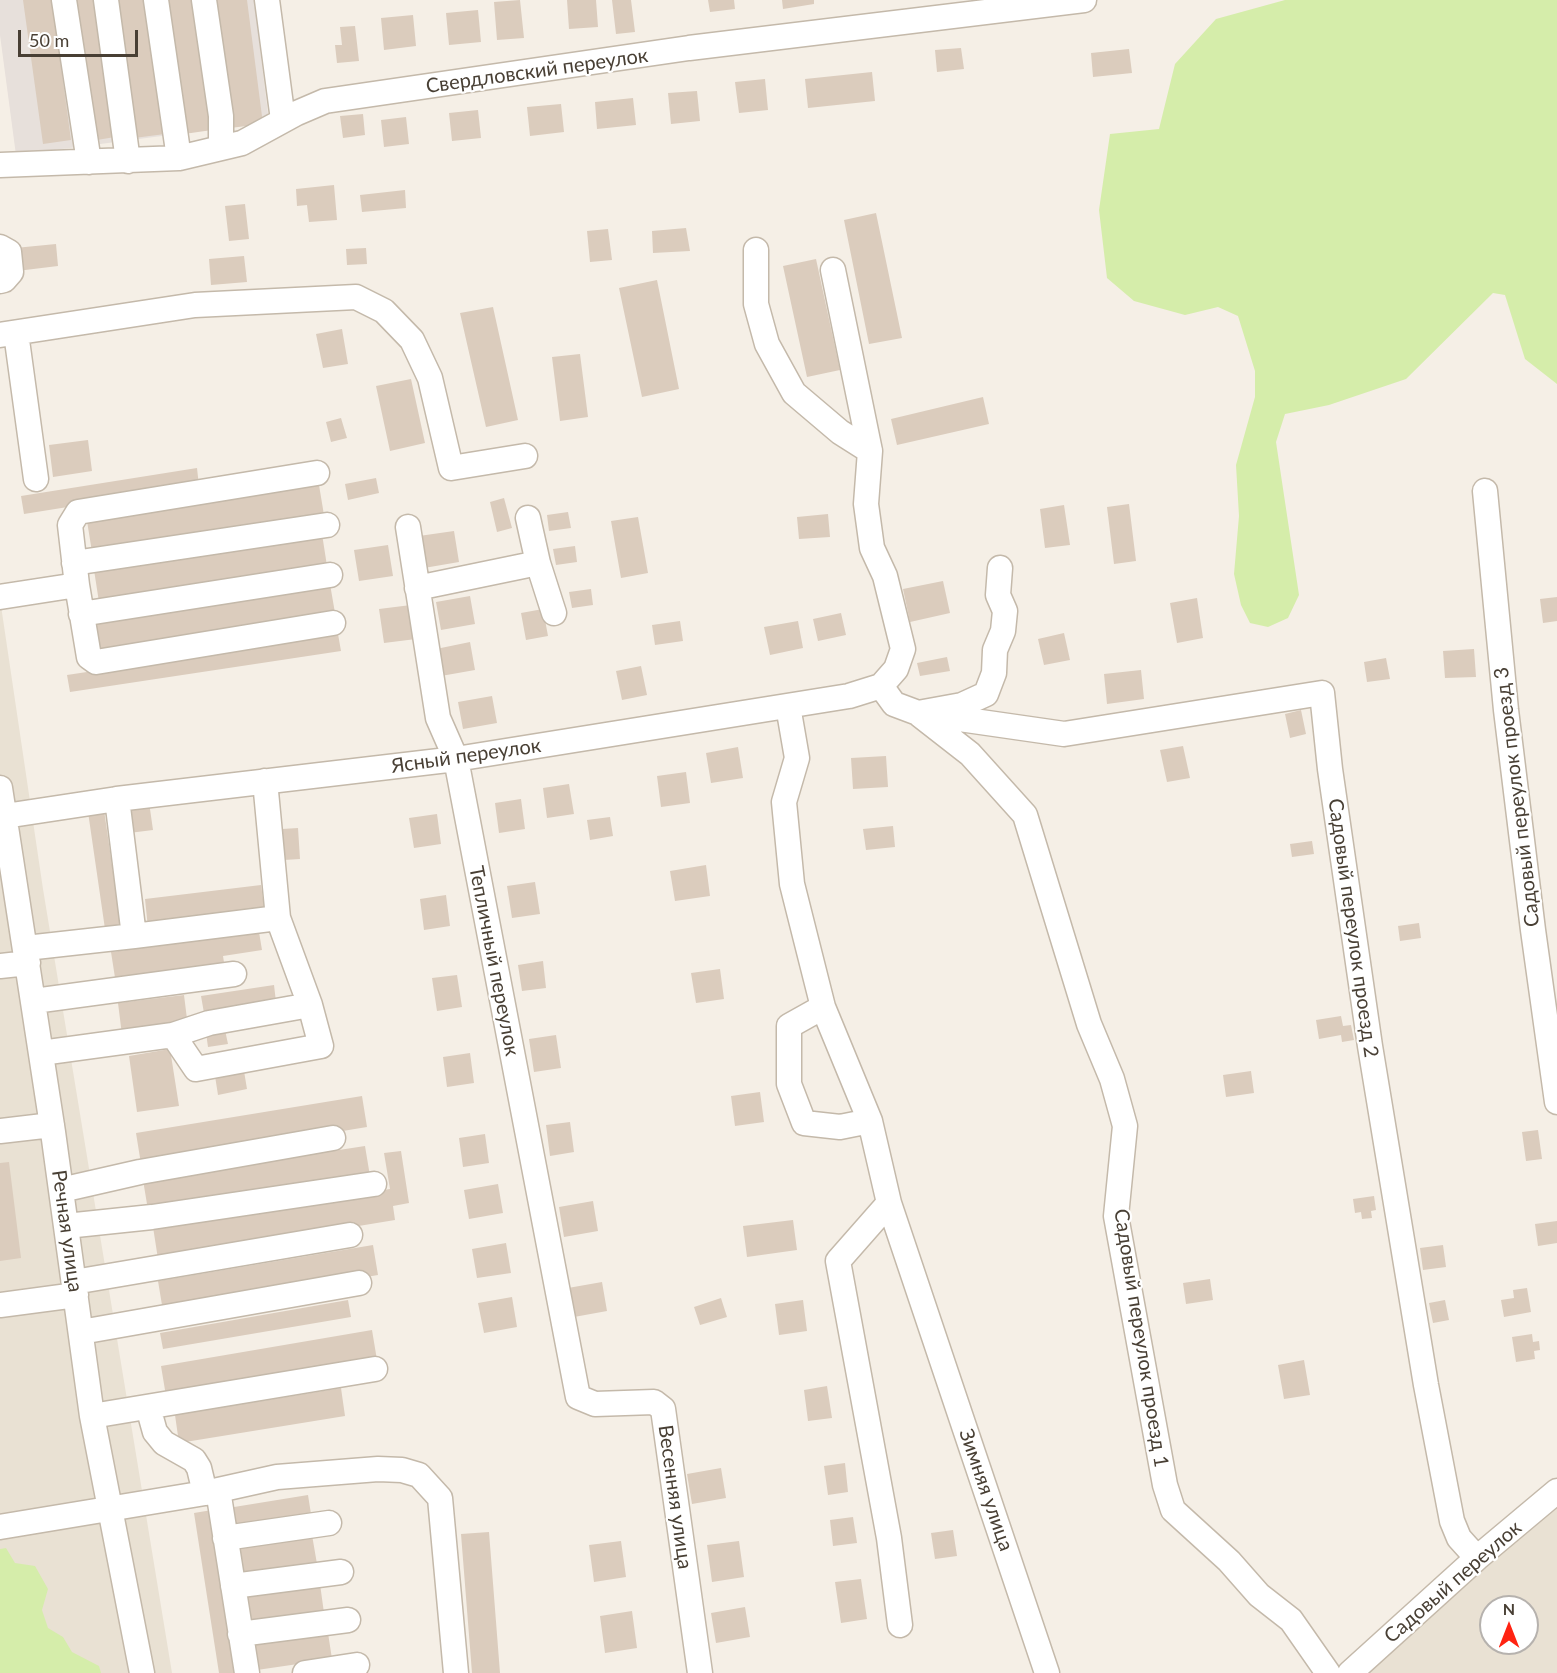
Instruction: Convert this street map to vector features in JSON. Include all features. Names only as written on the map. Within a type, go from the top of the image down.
[{"type":"street","points":[[64,0],[89,162]]},
{"type":"street","points":[[105,0],[128,161]]},
{"type":"street","points":[[156,0],[179,158]]},
{"type":"street","points":[[204,0],[221,116],[221,148]]},
{"type":"street","points":[[267,0],[283,120]]},
{"type":"street","name":"Свердловский переулок","points":[[0,165],[179,158],[242,143],[283,120],[325,101],[689,48],[1084,0]]},
{"type":"street","points":[[0,247],[9,252],[11,272],[0,281]]},
{"type":"street","points":[[756,250],[756,304],[767,344],[794,393],[840,432],[870,451]]},
{"type":"street","points":[[833,270],[870,451],[866,504],[872,548],[885,576],[903,649],[896,669],[881,686],[894,704],[918,713],[962,705],[986,694],[994,673],[995,650],[1003,631],[1005,611],[998,595],[1000,568]]},
{"type":"street","points":[[36,479],[8,334],[195,305],[356,297],[384,311],[412,340],[430,378],[451,468],[525,456]]},
{"type":"street","points":[[317,473],[78,512],[70,525],[75,574],[89,657],[96,662],[333,623]]},
{"type":"street","name":"Садовый переулок проезд 3","points":[[1485,491],[1509,734],[1557,1102]]},
{"type":"street","points":[[528,518],[538,563],[554,613]]},
{"type":"street","points":[[0,597],[75,574],[327,525]]},
{"type":"street","name":"Тепличный переулок","points":[[408,527],[438,718],[456,759],[578,1397]]},
{"type":"street","points":[[417,588],[538,563]]},
{"type":"street","points":[[81,614],[330,575]]},
{"type":"street","name":"Ясный переулок","points":[[5,816],[117,798],[456,759],[849,696],[881,686]]},
{"type":"street","name":"Садовый переулок проезд 2","points":[[918,713],[1064,734],[1322,693],[1330,769],[1366,1023],[1426,1385],[1452,1521],[1459,1538],[1477,1558]]},
{"type":"street","name":"Зимняя улица","points":[[788,706],[797,759],[784,802],[792,884],[823,1007],[870,1121],[889,1203],[1047,1673]]},
{"type":"street","name":"Садовый переулок проезд 1","points":[[918,713],[970,754],[1025,815],[1089,1024],[1112,1079],[1125,1126],[1116,1216],[1165,1485],[1173,1510],[1229,1561],[1260,1595],[1291,1620],[1328,1673]]},
{"type":"street","points":[[174,1035],[196,1069],[321,1046],[310,1005],[278,918],[266,781]]},
{"type":"street","name":"Речная улица","points":[[0,788],[34,1001],[92,1416],[142,1673]]},
{"type":"street","points":[[117,798],[134,936]]},
{"type":"street","points":[[0,966],[27,956],[134,936],[278,918]]},
{"type":"street","points":[[34,1001],[234,974]]},
{"type":"street","points":[[41,1053],[174,1035],[209,1023],[310,1005]]},
{"type":"street","points":[[823,1007],[789,1026],[789,1084],[804,1123],[840,1127],[870,1121]]},
{"type":"street","points":[[0,1131],[52,1125]]},
{"type":"street","points":[[61,1190],[140,1172],[333,1138]]},
{"type":"street","points":[[66,1226],[152,1217],[374,1184]]},
{"type":"street","points":[[889,1203],[838,1262],[889,1538],[900,1625]]},
{"type":"street","points":[[0,1305],[350,1235]]},
{"type":"street","points":[[81,1332],[359,1283]]},
{"type":"street","points":[[92,1416],[375,1369]]},
{"type":"street","name":"Весенняя улица","points":[[578,1397],[595,1404],[654,1402],[663,1409],[700,1673]]},
{"type":"street","points":[[148,1407],[155,1432],[164,1443],[194,1460],[211,1491],[225,1538],[247,1673]]},
{"type":"street","points":[[0,1527],[277,1478],[356,1470],[402,1470],[419,1475],[440,1498],[443,1514],[456,1673]]},
{"type":"street","name":"Садовый переулок","points":[[1350,1673],[1477,1558],[1554,1499]]},
{"type":"street","points":[[225,1538],[329,1523]]},
{"type":"street","points":[[233,1586],[341,1572]]},
{"type":"street","points":[[240,1634],[348,1620]]},
{"type":"street","points":[[305,1673],[357,1665]]},
{"type":"shaded area","points":[[0,0],[254,0],[269,122],[16,155],[0,35]]},
{"type":"shaded area","points":[[0,599],[43,889],[172,1673],[0,1673]]},
{"type":"shaded area","points":[[1557,1492],[1557,1673],[1350,1673]]},
{"type":"green space","points":[[1285,0],[1557,0],[1557,384],[1525,359],[1505,295],[1493,293],[1406,379],[1329,405],[1285,414],[1276,442],[1299,595],[1288,618],[1268,627],[1250,623],[1241,605],[1234,574],[1239,516],[1236,465],[1255,397],[1255,371],[1238,316],[1218,307],[1185,315],[1134,301],[1107,278],[1099,210],[1110,134],[1159,129],[1175,64],[1216,19]]},
{"type":"green space","points":[[6,1548],[15,1563],[35,1566],[48,1589],[42,1610],[48,1628],[63,1637],[72,1652],[99,1666],[101,1673],[0,1673],[0,1549]]},
{"type":"building","points":[[23,0],[52,0],[71,140],[43,144]]},
{"type":"building","points":[[76,0],[95,0],[115,137],[97,140]]},
{"type":"building","points":[[114,0],[146,0],[165,134],[134,138]]},
{"type":"building","points":[[165,0],[193,0],[212,130],[184,134]]},
{"type":"building","points":[[213,0],[247,0],[263,124],[230,128]]},
{"type":"building","points":[[520,0],[524,38],[497,40],[494,2]]},
{"type":"building","points":[[567,0],[596,0],[598,27],[569,29]]},
{"type":"building","points":[[612,0],[631,0],[635,32],[616,34]]},
{"type":"building","points":[[708,0],[734,0],[735,9],[710,12]]},
{"type":"building","points":[[782,0],[814,0],[814,4],[783,9]]},
{"type":"building","points":[[478,10],[481,42],[449,45],[446,13]]},
{"type":"building","points":[[413,15],[416,46],[384,50],[381,18]]},
{"type":"building","points":[[355,26],[359,61],[337,63],[335,45],[342,45],[340,27]]},
{"type":"building","points":[[961,48],[964,69],[937,72],[935,50]]},
{"type":"building","points":[[1129,49],[1132,73],[1093,77],[1091,53]]},
{"type":"building","points":[[872,72],[875,101],[808,108],[805,79]]},
{"type":"building","points":[[765,79],[768,110],[739,113],[735,82]]},
{"type":"building","points":[[697,91],[700,121],[671,124],[668,93]]},
{"type":"building","points":[[633,98],[636,125],[597,129],[595,102]]},
{"type":"building","points":[[561,104],[564,132],[530,136],[527,107]]},
{"type":"building","points":[[478,110],[481,138],[452,141],[449,113]]},
{"type":"building","points":[[363,114],[365,135],[343,138],[340,116]]},
{"type":"building","points":[[406,117],[409,144],[384,147],[381,120]]},
{"type":"building","points":[[334,185],[337,220],[309,222],[307,205],[297,206],[296,189]]},
{"type":"building","points":[[405,190],[406,208],[362,212],[360,195]]},
{"type":"building","points":[[245,204],[249,239],[229,241],[225,206]]},
{"type":"building","points":[[876,213],[902,338],[869,344],[844,220]]},
{"type":"building","points":[[686,228],[690,251],[653,253],[652,231]]},
{"type":"building","points":[[608,229],[612,260],[590,262],[587,231]]},
{"type":"building","points":[[56,244],[58,266],[17,271],[15,248]]},
{"type":"building","points":[[366,248],[367,264],[347,265],[346,249]]},
{"type":"building","points":[[244,256],[247,282],[211,285],[209,259]]},
{"type":"building","points":[[816,259],[840,370],[807,377],[783,266]]},
{"type":"building","points":[[657,280],[679,389],[642,397],[619,288]]},
{"type":"building","points":[[493,307],[518,420],[486,427],[460,313]]},
{"type":"building","points":[[342,329],[348,364],[323,368],[316,334]]},
{"type":"building","points":[[580,354],[588,417],[560,421],[552,357]]},
{"type":"building","points":[[411,379],[425,443],[390,451],[376,386]]},
{"type":"building","points":[[983,397],[989,424],[897,445],[891,419]]},
{"type":"building","points":[[341,418],[347,438],[331,442],[326,422]]},
{"type":"building","points":[[88,440],[92,471],[53,477],[49,445]]},
{"type":"building","points":[[197,468],[199,486],[24,514],[21,496]]},
{"type":"building","points":[[376,478],[379,493],[348,500],[345,484]]},
{"type":"building","points":[[319,485],[324,515],[92,552],[87,521]]},
{"type":"building","points":[[504,498],[512,528],[497,532],[490,502]]},
{"type":"building","points":[[1129,504],[1136,561],[1114,564],[1107,507]]},
{"type":"building","points":[[1064,505],[1070,545],[1045,548],[1040,509]]},
{"type":"building","points":[[568,512],[571,528],[549,531],[547,515]]},
{"type":"building","points":[[828,514],[830,537],[799,539],[797,517]]},
{"type":"building","points":[[638,517],[648,573],[621,578],[611,521]]},
{"type":"building","points":[[454,531],[459,562],[424,568],[419,536]]},
{"type":"building","points":[[322,534],[327,566],[99,602],[94,570]]},
{"type":"building","points":[[388,545],[393,576],[359,581],[354,550]]},
{"type":"building","points":[[575,546],[577,562],[556,565],[553,549]]},
{"type":"building","points":[[943,581],[950,613],[910,622],[903,589]]},
{"type":"building","points":[[330,584],[335,613],[99,652],[94,623]]},
{"type":"building","points":[[591,589],[593,605],[572,608],[569,592]]},
{"type":"building","points":[[470,596],[475,624],[441,630],[436,602]]},
{"type":"building","points":[[1557,597],[1557,621],[1543,623],[1540,599]]},
{"type":"building","points":[[1197,598],[1203,638],[1177,643],[1170,603]]},
{"type":"building","points":[[411,605],[416,639],[384,643],[379,609]]},
{"type":"building","points":[[543,609],[548,636],[526,640],[521,613]]},
{"type":"building","points":[[841,613],[846,635],[818,641],[813,619]]},
{"type":"building","points":[[680,621],[683,641],[655,645],[652,625]]},
{"type":"building","points":[[798,621],[803,648],[770,655],[764,627]]},
{"type":"building","points":[[1064,633],[1070,660],[1044,665],[1038,639]]},
{"type":"building","points":[[338,634],[341,651],[70,692],[67,675]]},
{"type":"building","points":[[470,642],[475,670],[441,676],[436,649]]},
{"type":"building","points":[[1474,649],[1476,677],[1445,678],[1443,651]]},
{"type":"building","points":[[947,657],[950,671],[920,676],[917,663]]},
{"type":"building","points":[[1386,658],[1390,679],[1367,682],[1364,662]]},
{"type":"building","points":[[641,666],[647,695],[622,700],[616,671]]},
{"type":"building","points":[[1141,670],[1144,699],[1107,704],[1104,674]]},
{"type":"building","points":[[492,696],[497,723],[463,729],[458,702]]},
{"type":"building","points":[[1301,710],[1306,734],[1290,738],[1285,714]]},
{"type":"building","points":[[1183,746],[1190,778],[1167,782],[1160,750]]},
{"type":"building","points":[[738,747],[743,778],[711,783],[706,753]]},
{"type":"building","points":[[886,756],[888,787],[853,789],[851,758]]},
{"type":"building","points":[[686,772],[690,803],[661,807],[657,776]]},
{"type":"building","points":[[569,784],[574,814],[547,818],[543,788]]},
{"type":"building","points":[[521,799],[525,829],[499,833],[495,803]]},
{"type":"building","points":[[149,802],[153,830],[129,833],[125,805]]},
{"type":"building","points":[[104,810],[121,927],[105,929],[88,812]]},
{"type":"building","points":[[437,814],[441,844],[414,848],[409,818]]},
{"type":"building","points":[[610,817],[613,836],[590,840],[587,820]]},
{"type":"building","points":[[893,826],[895,847],[866,850],[863,829]]},
{"type":"building","points":[[298,828],[300,859],[284,860],[282,829]]},
{"type":"building","points":[[1312,841],[1314,854],[1292,857],[1290,844]]},
{"type":"building","points":[[706,865],[710,896],[675,901],[670,871]]},
{"type":"building","points":[[535,882],[540,914],[512,918],[507,886]]},
{"type":"building","points":[[261,885],[265,913],[148,928],[145,899]]},
{"type":"building","points":[[446,895],[450,926],[424,930],[420,899]]},
{"type":"building","points":[[1419,923],[1421,938],[1400,941],[1398,926]]},
{"type":"building","points":[[259,932],[262,950],[223,956],[225,969],[116,984],[111,952]]},
{"type":"building","points":[[543,961],[546,988],[522,991],[518,965]]},
{"type":"building","points":[[720,969],[724,999],[696,1003],[691,973]]},
{"type":"building","points":[[457,975],[462,1007],[437,1011],[432,978]]},
{"type":"building","points":[[274,985],[276,1002],[204,1013],[201,996]]},
{"type":"building","points":[[184,995],[188,1027],[122,1035],[118,1003]]},
{"type":"building","points":[[1341,1016],[1343,1026],[1351,1025],[1354,1040],[1342,1042],[1341,1035],[1319,1039],[1316,1020]]},
{"type":"building","points":[[225,1030],[228,1044],[208,1047],[206,1033]]},
{"type":"building","points":[[556,1035],[561,1068],[534,1072],[529,1039]]},
{"type":"building","points":[[170,1049],[179,1106],[137,1112],[129,1056]]},
{"type":"building","points":[[470,1053],[474,1083],[447,1087],[443,1057]]},
{"type":"building","points":[[244,1071],[247,1089],[218,1095],[215,1076]]},
{"type":"building","points":[[1251,1071],[1254,1093],[1226,1097],[1223,1075]]},
{"type":"building","points":[[760,1092],[764,1122],[735,1126],[731,1096]]},
{"type":"building","points":[[362,1096],[367,1127],[141,1164],[136,1133]]},
{"type":"building","points":[[570,1122],[574,1152],[550,1156],[546,1125]]},
{"type":"building","points":[[1538,1130],[1542,1159],[1526,1161],[1522,1132]]},
{"type":"building","points":[[485,1134],[489,1163],[463,1167],[459,1138]]},
{"type":"building","points":[[365,1146],[370,1176],[148,1210],[143,1180]]},
{"type":"building","points":[[401,1151],[409,1203],[393,1206],[395,1220],[158,1259],[153,1227],[390,1189],[384,1153]]},
{"type":"building","points":[[9,1162],[21,1258],[0,1261],[0,1163]]},
{"type":"building","points":[[498,1184],[503,1213],[469,1219],[464,1190]]},
{"type":"building","points":[[1374,1196],[1376,1210],[1371,1211],[1372,1218],[1362,1219],[1361,1212],[1355,1213],[1353,1199]]},
{"type":"building","points":[[593,1201],[598,1231],[564,1237],[559,1207]]},
{"type":"building","points":[[793,1220],[797,1250],[747,1257],[743,1226]]},
{"type":"building","points":[[1557,1221],[1557,1243],[1538,1246],[1535,1224]]},
{"type":"building","points":[[506,1243],[511,1273],[477,1278],[472,1249]]},
{"type":"building","points":[[373,1245],[378,1275],[163,1311],[158,1281]]},
{"type":"building","points":[[1443,1245],[1446,1267],[1423,1270],[1420,1248]]},
{"type":"building","points":[[1210,1279],[1213,1300],[1186,1304],[1183,1283]]},
{"type":"building","points":[[602,1282],[607,1311],[574,1317],[568,1288]]},
{"type":"building","points":[[1527,1288],[1531,1312],[1504,1317],[1501,1300],[1514,1298],[1513,1290]]},
{"type":"building","points":[[512,1297],[517,1327],[484,1333],[478,1303]]},
{"type":"building","points":[[721,1298],[727,1317],[700,1325],[694,1307]]},
{"type":"building","points":[[348,1300],[351,1317],[163,1349],[160,1333]]},
{"type":"building","points":[[803,1300],[807,1331],[779,1335],[775,1304]]},
{"type":"building","points":[[1445,1300],[1449,1320],[1433,1323],[1429,1303]]},
{"type":"building","points":[[372,1330],[377,1360],[166,1396],[161,1366]]},
{"type":"building","points":[[1532,1334],[1533,1342],[1539,1341],[1540,1350],[1534,1351],[1535,1359],[1516,1362],[1512,1337]]},
{"type":"building","points":[[1304,1360],[1310,1395],[1284,1399],[1278,1365]]},
{"type":"building","points":[[827,1386],[832,1418],[808,1421],[804,1390]]},
{"type":"building","points":[[341,1388],[345,1416],[179,1443],[175,1415]]},
{"type":"building","points":[[845,1463],[848,1492],[828,1495],[824,1466]]},
{"type":"building","points":[[721,1468],[726,1498],[692,1504],[687,1474]]},
{"type":"building","points":[[308,1495],[311,1514],[230,1526],[228,1508]]},
{"type":"building","points":[[212,1510],[237,1673],[219,1673],[194,1513]]},
{"type":"building","points":[[853,1517],[857,1543],[833,1546],[830,1520]]},
{"type":"building","points":[[953,1530],[957,1556],[935,1559],[931,1533]]},
{"type":"building","points":[[489,1532],[500,1673],[472,1673],[461,1534]]},
{"type":"building","points":[[312,1535],[317,1564],[242,1577],[237,1547]]},
{"type":"building","points":[[621,1541],[626,1577],[594,1582],[589,1545]]},
{"type":"building","points":[[739,1541],[744,1577],[712,1582],[707,1545]]},
{"type":"building","points":[[861,1579],[867,1619],[841,1623],[835,1582]]},
{"type":"building","points":[[320,1584],[324,1613],[250,1623],[246,1595]]},
{"type":"building","points":[[745,1607],[750,1637],[716,1643],[711,1613]]},
{"type":"building","points":[[632,1611],[637,1648],[605,1653],[600,1616]]},
{"type":"building","points":[[328,1633],[332,1659],[257,1670],[252,1644]]}]
